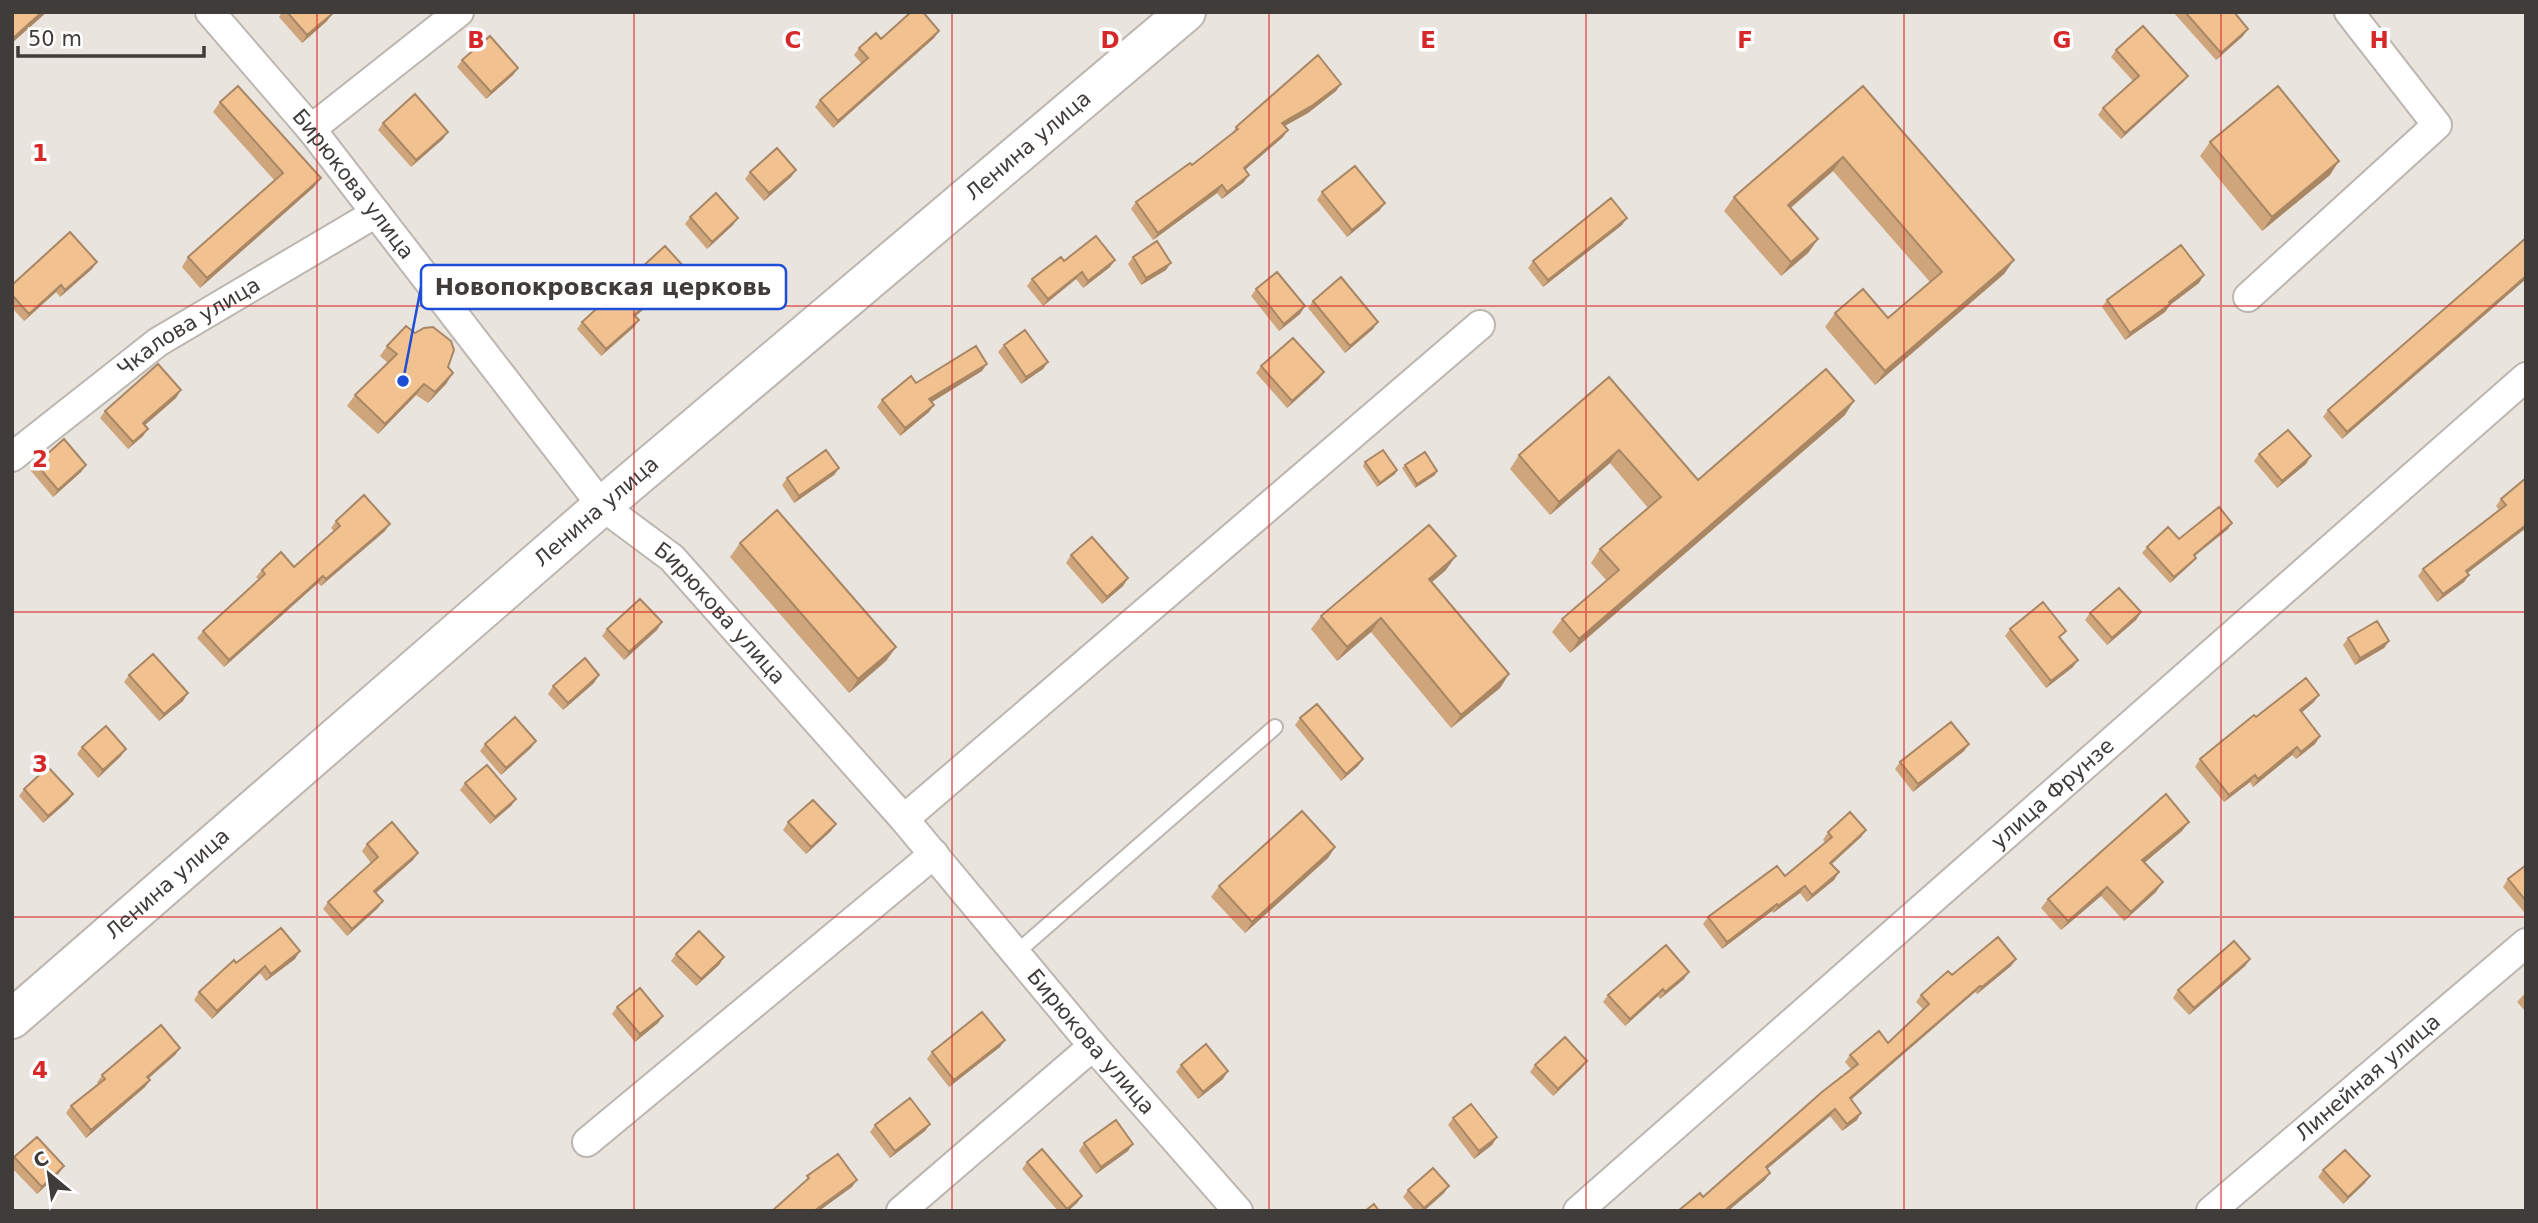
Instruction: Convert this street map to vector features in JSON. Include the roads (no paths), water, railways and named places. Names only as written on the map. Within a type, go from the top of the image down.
[{"type":"main road","name":"Ленина улица","points":[[12,1019],[602,506],[1186,12]]},
{"type":"street","name":"Бирюкова улица","points":[[210,12],[311,129],[602,506],[672,558],[904,819],[1093,1046],[1238,1211]]},
{"type":"street","points":[[311,129],[459,12]]},
{"type":"street","points":[[2248,297],[2437,125],[2349,12]]},
{"type":"street","name":"Чкалова улица","points":[[12,457],[158,342],[376,213]]},
{"type":"street","points":[[904,819],[1480,325]]},
{"type":"street","name":"улица Фрунзе","points":[[1578,1211],[2526,377]]},
{"type":"street","points":[[587,1142],[934,854]]},
{"type":"street","name":"Линейная улица","points":[[2211,1211],[2526,943]]},
{"type":"street","points":[[901,1211],[1093,1046]]},
{"type":"lane","points":[[1016,953],[1275,727]]},
{"type":"place","name":"Новопокровская церковь","points":[[403,381]]}]
